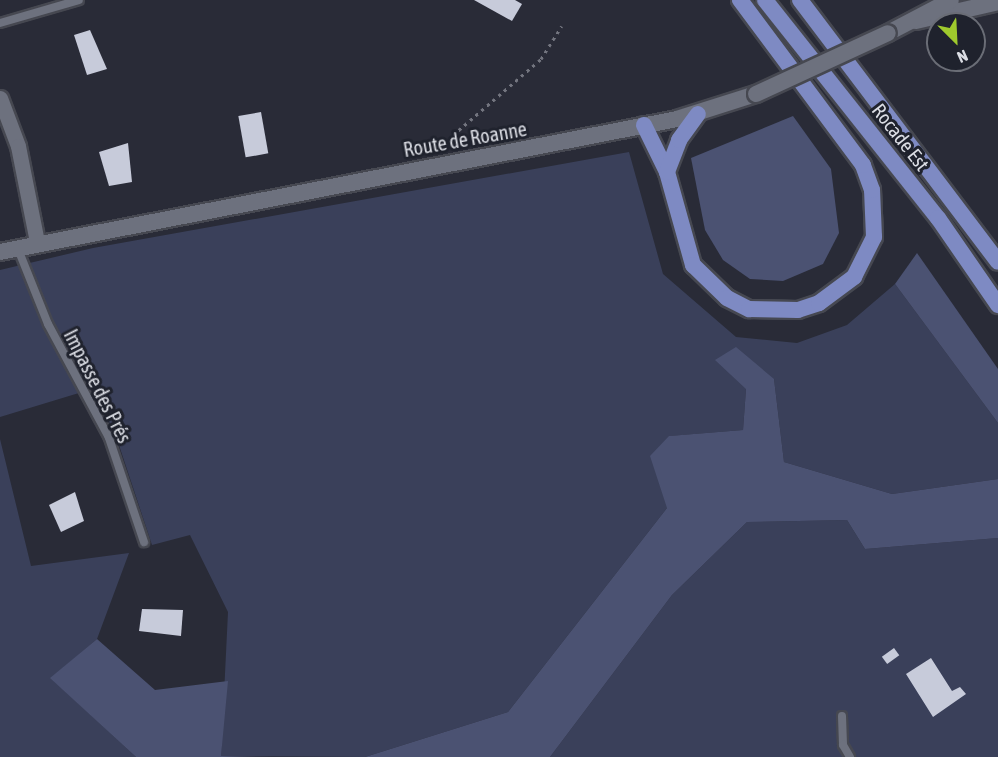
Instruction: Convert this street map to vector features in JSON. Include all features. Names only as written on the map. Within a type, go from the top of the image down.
[{"type":"highway","points":[[644,125],[667,172],[693,265],[708,284],[749,309],[790,310],[819,303],[854,277],[866,257],[875,213],[863,165],[740,0]]},
{"type":"highway","name":"Rocade Est","points":[[765,0],[938,218],[998,305]]},
{"type":"highway","name":"Rocade Est","points":[[800,0],[998,262]]},
{"type":"highway","points":[[667,172],[679,140],[698,114]]},
{"type":"street","points":[[916,21],[951,0]]},
{"type":"street","points":[[916,21],[998,2]]},
{"type":"street","name":"Route de Roanne","points":[[0,252],[37,242],[698,114],[756,94],[916,21]]},
{"type":"street","points":[[0,98],[18,146],[37,242]]},
{"type":"lane","points":[[0,23],[79,0]]},
{"type":"lane","name":"Impasse des Prés","points":[[18,247],[48,324],[109,438],[144,542]]},
{"type":"lane","points":[[842,716],[843,745],[850,757]]},
{"type":"path","points":[[456,162],[453,135],[542,59],[562,26]]},
{"type":"shaded area","points":[[793,116],[831,169],[839,233],[823,264],[783,281],[750,279],[723,260],[705,230],[691,158]]},
{"type":"shaded area","points":[[629,152],[663,274],[736,337],[797,343],[847,325],[895,284],[998,423],[998,479],[892,494],[784,462],[774,379],[746,389],[743,430],[670,436],[667,508],[508,712],[365,757],[221,756],[228,612],[190,535],[152,545],[115,433],[92,389],[0,417],[0,270],[93,248]]},
{"type":"shaded area","points":[[917,253],[998,369],[998,423],[895,284]]},
{"type":"shaded area","points":[[736,347],[774,379],[784,462],[892,494],[998,479],[998,538],[865,549],[847,520],[747,522],[672,595],[550,757],[365,757],[508,712],[667,508],[650,456],[669,436],[743,430],[746,389],[715,360]]},
{"type":"shaded area","points":[[0,439],[31,566],[129,553],[97,639],[51,678],[136,757],[0,757]]},
{"type":"shaded area","points":[[847,520],[865,549],[998,538],[998,757],[550,757],[672,595],[747,522]]},
{"type":"shaded area","points":[[97,639],[155,690],[228,681],[221,756],[273,757],[136,757],[50,678]]},
{"type":"building","points":[[474,0],[515,0],[522,4],[512,21]]},
{"type":"building","points":[[90,30],[107,69],[87,75],[74,35]]},
{"type":"building","points":[[261,112],[268,153],[246,157],[238,116]]},
{"type":"building","points":[[128,143],[132,182],[109,186],[99,152]]},
{"type":"building","points":[[75,492],[84,521],[61,532],[49,505]]},
{"type":"building","points":[[142,609],[183,610],[181,636],[139,631]]},
{"type":"building","points":[[894,648],[899,655],[887,664],[882,657]]},
{"type":"building","points":[[931,658],[952,691],[960,687],[966,694],[933,717],[906,674]]}]
